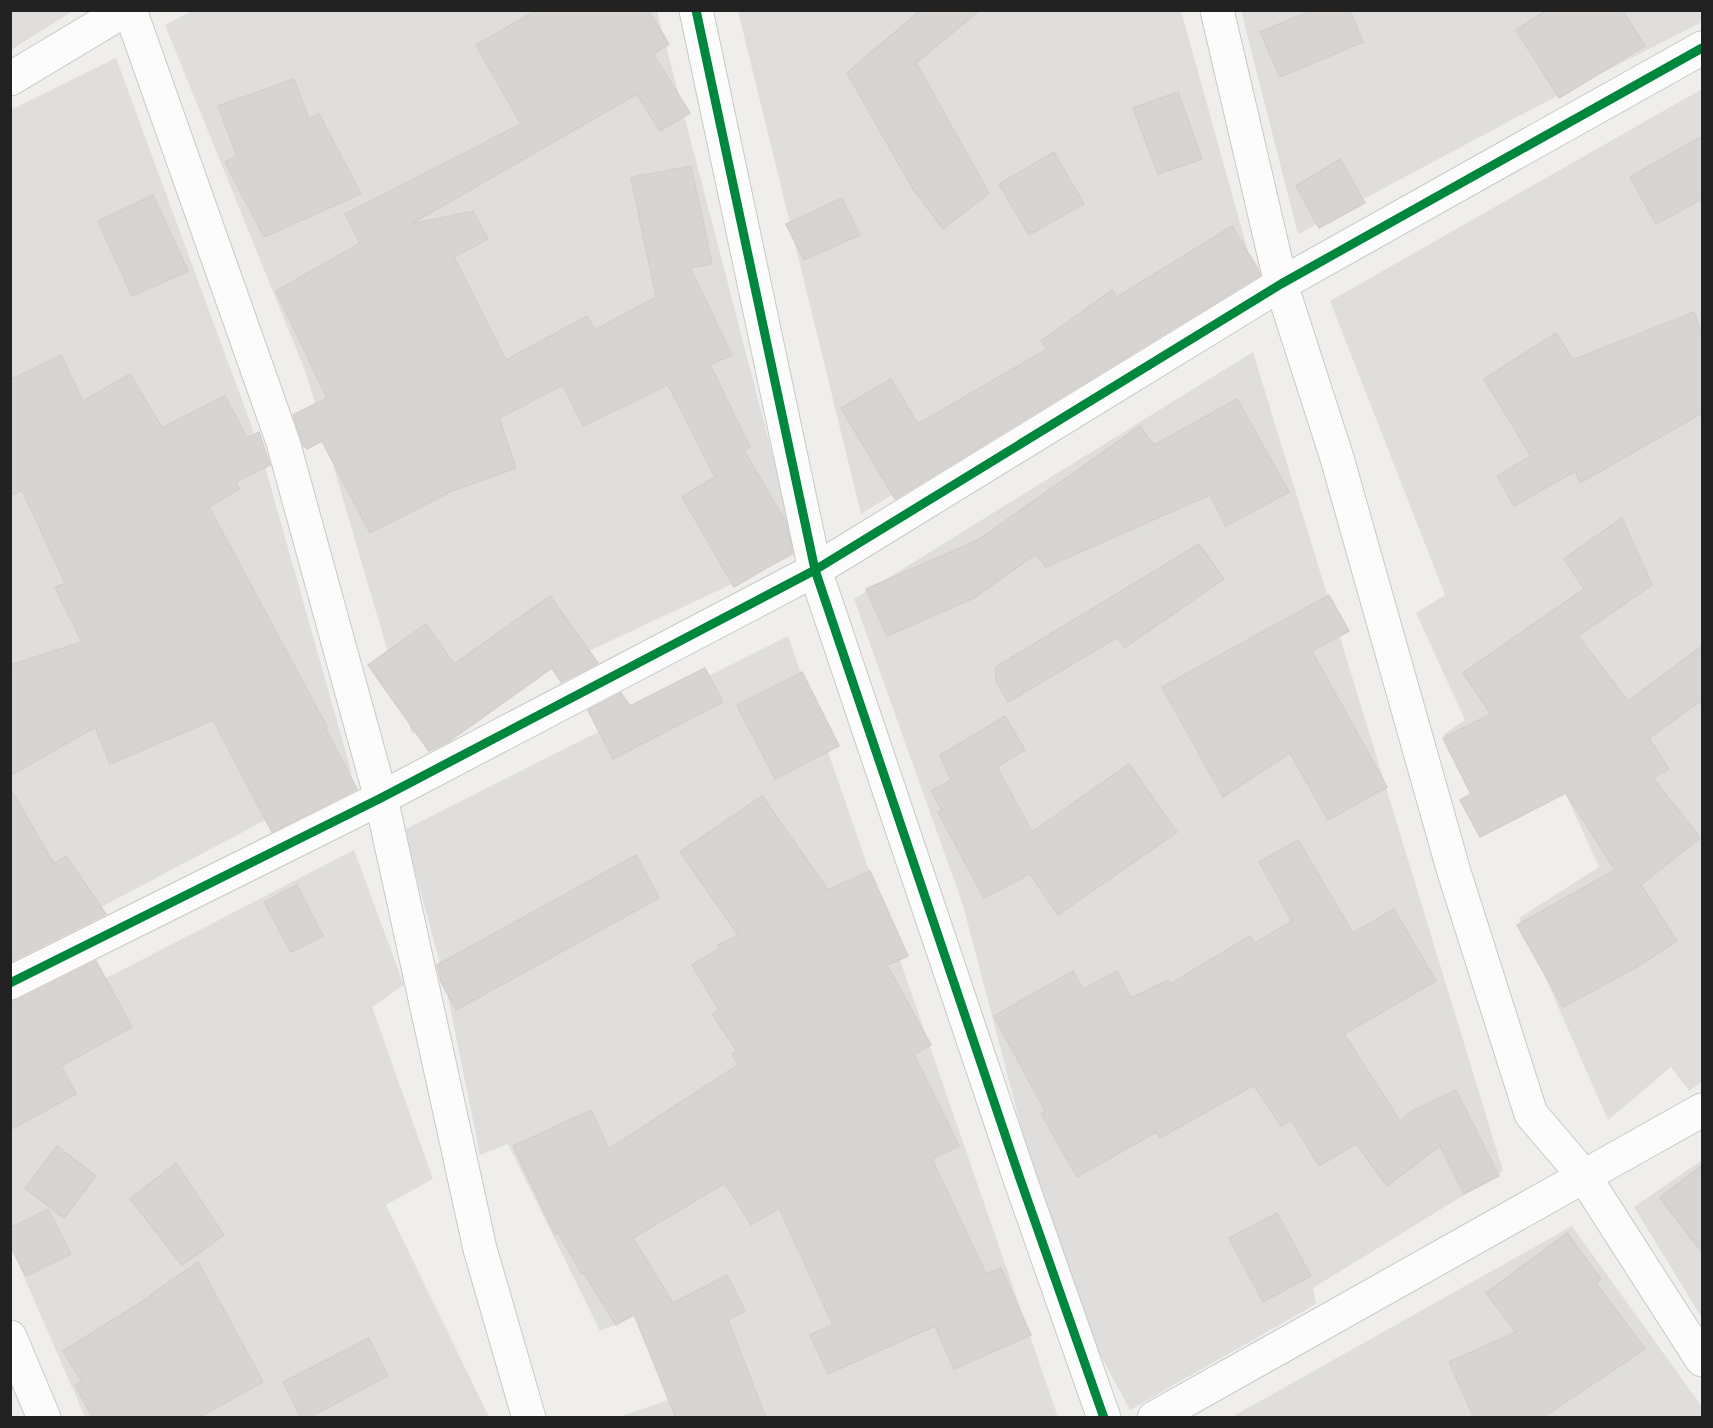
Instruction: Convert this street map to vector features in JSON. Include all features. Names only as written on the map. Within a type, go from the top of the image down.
[{"type":"street","points":[[10,79],[125,10]]},
{"type":"street","points":[[130,10],[283,442],[381,798],[480,1249],[529,1418]]},
{"type":"street","points":[[696,10],[815,570],[1019,1176],[1104,1418]]},
{"type":"street","points":[[1216,10],[1281,284],[1337,458],[1454,872],[1531,1114],[1584,1176],[1702,1360]]},
{"type":"street","points":[[10,983],[381,798],[815,570],[1281,284],[1702,48]]},
{"type":"street","points":[[1154,1418],[1702,1110]]},
{"type":"street","points":[[10,1337],[44,1418]]},
{"type":"shaded area","points":[[11,10],[73,10],[73,11],[11,50]]},
{"type":"shaded area","points":[[194,10],[657,11],[798,553],[412,734],[306,373],[165,25]]},
{"type":"shaded area","points":[[1702,10],[1702,22],[1551,99],[1298,234],[1241,11]]},
{"type":"shaded area","points":[[738,11],[1181,11],[1254,273],[861,514]]},
{"type":"shaded area","points":[[116,58],[260,449],[352,774],[11,955],[11,110]]},
{"type":"shaded area","points":[[1702,89],[1702,1082],[1689,1091],[1671,1067],[1608,1120],[1519,918],[1599,867],[1561,784],[1490,828],[1444,734],[1465,720],[1416,613],[1445,595],[1330,301]]},
{"type":"shaded area","points":[[1253,352],[1503,1171],[1313,1288],[1316,1304],[1130,1410],[1083,1323],[1038,1192],[963,905],[854,599]]},
{"type":"shaded area","points":[[788,636],[1058,1417],[619,1417],[671,1399],[634,1317],[600,1331],[508,1144],[480,1155],[445,982],[404,830]]},
{"type":"shaded area","points":[[354,850],[404,985],[372,1007],[433,1179],[386,1205],[489,1417],[85,1417],[11,1247],[10,1028]]},
{"type":"shaded area","points":[[1702,1160],[1702,1318],[1634,1207]]},
{"type":"shaded area","points":[[1572,1226],[1702,1407],[1702,1418],[1230,1418]]},
{"type":"building","points":[[537,10],[648,10],[669,44],[653,54],[690,113],[660,131],[637,94],[411,224],[473,211],[488,239],[454,257],[506,360],[587,316],[595,330],[656,297],[631,178],[691,166],[712,264],[690,268],[732,355],[710,365],[750,447],[744,451],[786,522],[792,553],[734,587],[682,497],[715,477],[668,385],[583,426],[563,385],[499,418],[516,468],[452,491],[370,533],[322,441],[307,449],[304,447],[293,415],[327,398],[276,291],[360,243],[345,214],[521,124],[476,45]]},
{"type":"building","points":[[921,10],[980,10],[916,63],[989,193],[943,229],[913,189],[847,73]]},
{"type":"building","points":[[1312,10],[1350,10],[1363,42],[1280,77],[1260,32]]},
{"type":"building","points":[[1547,10],[1622,10],[1645,46],[1559,98],[1516,30]]},
{"type":"building","points":[[294,79],[309,119],[319,114],[361,194],[264,237],[225,162],[237,156],[218,106]]},
{"type":"building","points":[[1178,92],[1202,159],[1158,174],[1133,108]]},
{"type":"building","points":[[1702,136],[1702,199],[1656,224],[1630,177]]},
{"type":"building","points":[[1054,152],[1084,204],[1029,235],[999,184]]},
{"type":"building","points":[[1340,159],[1365,203],[1319,228],[1296,186]]},
{"type":"building","points":[[153,195],[188,271],[132,296],[98,221]]},
{"type":"building","points":[[842,198],[860,235],[804,260],[786,224]]},
{"type":"building","points":[[1232,226],[1260,275],[895,499],[841,408],[891,379],[918,424],[1047,349],[1041,341],[1112,290],[1117,297]]},
{"type":"building","points":[[1694,312],[1702,335],[1702,413],[1580,483],[1575,471],[1514,506],[1497,476],[1531,456],[1484,379],[1556,333],[1573,360]]},
{"type":"building","points":[[61,355],[83,401],[130,374],[162,428],[225,396],[247,438],[259,432],[270,465],[236,482],[239,489],[209,507],[327,727],[325,728],[357,789],[272,832],[213,720],[110,764],[95,727],[10,776],[10,665],[82,642],[55,588],[65,583],[22,490],[10,496],[10,380]]},
{"type":"building","points":[[1237,399],[1289,492],[1226,526],[1210,495],[1046,567],[1036,554],[974,598],[887,636],[866,589],[978,540],[1140,426],[1154,445]]},
{"type":"building","points":[[1622,518],[1652,585],[1578,636],[1628,701],[1702,646],[1702,700],[1649,738],[1669,769],[1653,778],[1700,838],[1641,885],[1677,941],[1635,968],[1563,1007],[1517,925],[1615,870],[1566,793],[1480,837],[1460,800],[1471,794],[1443,738],[1491,714],[1463,673],[1584,589],[1564,559]]},
{"type":"building","points":[[1199,544],[1224,579],[1124,648],[1118,637],[1008,702],[996,681],[996,667]]},
{"type":"building","points":[[1329,595],[1349,631],[1312,651],[1387,787],[1328,820],[1290,753],[1223,797],[1162,687]]},
{"type":"building","points":[[550,596],[598,663],[561,682],[552,668],[448,742],[429,751],[368,665],[426,624],[454,664]]},
{"type":"building","points":[[705,668],[723,702],[613,759],[588,710],[621,693],[630,706]]},
{"type":"building","points":[[802,672],[839,746],[775,779],[737,705]]},
{"type":"building","points":[[1005,716],[1025,750],[997,767],[1032,832],[1129,764],[1177,832],[1058,915],[1030,874],[984,898],[938,812],[942,810],[931,791],[951,780],[940,755]]},
{"type":"building","points":[[10,788],[54,864],[66,856],[106,914],[10,962]]},
{"type":"building","points":[[762,796],[828,890],[870,871],[908,956],[887,965],[931,1045],[914,1054],[959,1146],[932,1159],[986,1274],[1001,1268],[1031,1335],[954,1369],[935,1326],[828,1374],[810,1335],[833,1325],[779,1208],[751,1225],[725,1183],[633,1238],[673,1303],[727,1275],[745,1311],[728,1320],[766,1418],[676,1418],[634,1314],[616,1325],[558,1233],[555,1234],[513,1146],[591,1110],[609,1149],[738,1065],[732,1054],[737,1051],[712,1014],[719,1010],[692,965],[720,948],[718,945],[738,935],[680,852]]},
{"type":"building","points":[[1298,840],[1353,933],[1394,909],[1436,981],[1344,1034],[1400,1121],[1414,1110],[1456,1090],[1499,1176],[1464,1194],[1440,1146],[1387,1186],[1356,1144],[1319,1166],[1291,1120],[1281,1126],[1254,1085],[1160,1138],[1156,1132],[1077,1177],[1041,1113],[1045,1111],[994,1016],[1073,971],[1083,989],[1117,971],[1131,998],[1168,980],[1170,984],[1250,936],[1255,943],[1292,921],[1259,862]]},
{"type":"building","points":[[636,855],[659,898],[456,1010],[441,982],[437,965]]},
{"type":"building","points":[[297,885],[323,936],[291,952],[264,902]]},
{"type":"building","points":[[96,961],[132,1027],[61,1066],[76,1094],[10,1130],[10,1001],[18,1000]]},
{"type":"building","points":[[57,1146],[96,1176],[64,1218],[25,1188]]},
{"type":"building","points":[[176,1163],[224,1235],[182,1265],[130,1199]]},
{"type":"building","points":[[1702,1165],[1702,1253],[1660,1198]]},
{"type":"building","points":[[48,1209],[71,1254],[26,1276],[10,1245],[10,1228]]},
{"type":"building","points":[[1277,1213],[1311,1276],[1263,1302],[1229,1238]]},
{"type":"building","points":[[1567,1233],[1601,1279],[1596,1283],[1645,1349],[1542,1418],[1474,1418],[1449,1362],[1516,1332],[1486,1293]]},
{"type":"building","points":[[198,1262],[263,1382],[198,1418],[93,1418],[75,1385],[82,1382],[63,1351],[151,1296]]},
{"type":"building","points":[[369,1338],[388,1376],[308,1418],[301,1418],[283,1382]]},
{"type":"cycle path","points":[[696,10],[815,570],[1019,1176],[1104,1418]]},
{"type":"cycle path","points":[[10,983],[381,798],[815,570],[1281,284],[1702,48]]}]
